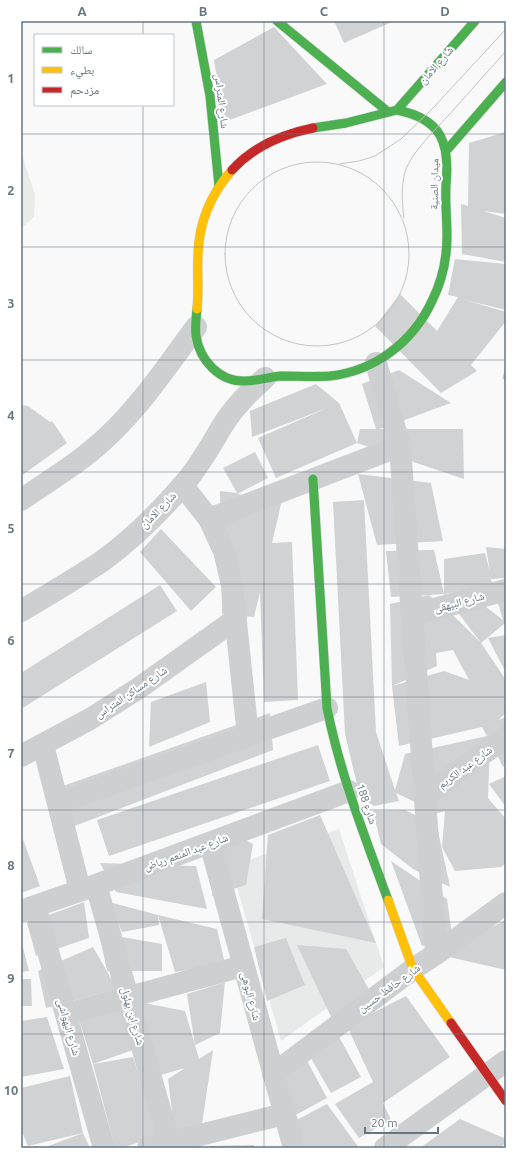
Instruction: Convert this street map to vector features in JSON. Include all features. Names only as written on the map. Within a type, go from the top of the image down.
[{"type":"street","name":"شارع المتراس","points":[[196,21],[210,96],[219,186]]},
{"type":"street","points":[[277,21],[387,111]]},
{"type":"street","name":"شارع الامان","points":[[397,110],[475,21]]},
{"type":"street","points":[[446,151],[506,82]]},
{"type":"street","name":"ميدان الصنية","points":[[397,110],[411,112],[424,118],[434,126],[442,138],[446,151],[448,166],[445,218],[447,239],[445,260],[433,301],[422,319],[409,336],[393,351],[376,363],[339,375],[292,375],[241,381],[231,379],[216,372],[204,358],[199,349],[196,327],[198,299],[198,247],[201,226],[208,205],[219,186],[231,171],[244,159],[275,139],[292,133],[352,122],[387,111],[397,110]]},
{"type":"street","points":[[21,500],[71,466],[107,437],[139,404],[196,327]]},
{"type":"street","points":[[376,363],[400,446],[436,954]]},
{"type":"street","name":"شارع الامان","points":[[21,611],[102,561],[144,526],[183,486],[198,466],[223,424],[250,392],[265,378]]},
{"type":"street","points":[[209,519],[400,446]]},
{"type":"street","name":"شارع 188","points":[[313,479],[327,708],[332,734],[349,791],[413,969],[506,1101]]},
{"type":"street","points":[[183,486],[209,519],[224,551],[232,585],[248,736]]},
{"type":"street","name":"شارع البيهقى","points":[[412,615],[506,590]]},
{"type":"street","name":"شارع مساكن المتراس","points":[[21,756],[90,719],[139,688],[236,619]]},
{"type":"street","points":[[58,803],[327,708]]},
{"type":"street","name":"شارع عبد الكريم","points":[[425,796],[506,737]]},
{"type":"street","name":"شارع ابن بهلول","points":[[43,745],[58,803],[128,997],[170,1145]]},
{"type":"street","name":"شارع عبد المنعم رياض","points":[[28,908],[88,888],[349,791]]},
{"type":"street","name":"شارع البوهى","points":[[210,843],[272,1074],[294,1148]]},
{"type":"street","name":"شارع حافظ حسين","points":[[272,1074],[413,969],[506,903]]},
{"type":"street","name":"شارع البهواشى","points":[[28,908],[66,1014],[104,1148]]},
{"type":"street","points":[[66,1014],[243,966]]},
{"type":"street","points":[[385,1148],[506,1061]]},
{"type":"street","points":[[148,1148],[170,1145],[284,1114]]},
{"type":"shaded area","points":[[21,152],[35,194],[34,217],[21,228]]},
{"type":"shaded area","points":[[339,829],[384,967],[281,1041],[231,866]]},
{"type":"building","points":[[334,21],[394,21],[344,43]]},
{"type":"building","points":[[274,27],[327,84],[224,122],[214,60]]},
{"type":"building","points":[[506,132],[506,214],[483,211],[506,218],[506,262],[462,254],[461,204],[468,206],[469,143]]},
{"type":"building","points":[[455,259],[506,264],[506,310],[465,300],[506,312],[506,321],[471,365],[477,371],[441,393],[375,326],[400,294],[437,331],[458,297],[448,295]]},
{"type":"building","points":[[506,366],[506,380],[502,379]]},
{"type":"building","points":[[399,370],[451,403],[380,429],[463,429],[464,479],[357,443],[360,429],[376,429],[362,384]]},
{"type":"building","points":[[316,384],[339,403],[357,443],[276,478],[258,438],[327,408],[252,437],[250,411]]},
{"type":"building","points":[[21,405],[28,406],[50,422],[52,421],[67,443],[21,476],[21,442],[23,441],[21,437]]},
{"type":"building","points":[[255,452],[268,478],[237,494],[282,500],[272,543],[292,542],[298,700],[264,702],[260,592],[254,617],[222,614],[220,491],[237,493],[223,468]]},
{"type":"building","points":[[358,474],[431,483],[443,541],[377,545]]},
{"type":"building","points":[[364,500],[376,732],[395,790],[405,754],[487,736],[482,727],[399,746],[392,686],[390,604],[429,595],[457,619],[481,643],[506,680],[506,713],[498,720],[506,717],[506,765],[503,767],[490,741],[488,798],[506,819],[506,863],[501,867],[455,871],[442,847],[445,811],[438,813],[396,793],[399,801],[374,806],[360,797],[345,734],[333,502]],"holes":[[[453,650],[469,680],[444,671],[392,686],[437,666],[436,653]]]},
{"type":"building","points":[[161,529],[216,587],[191,611],[140,552]]},
{"type":"building","points":[[486,547],[506,549],[506,578],[491,579],[493,587],[444,594],[444,559],[485,553],[490,572]]},
{"type":"building","points":[[434,550],[444,594],[391,597],[386,551]]},
{"type":"building","points":[[506,581],[506,628],[504,624],[481,643],[444,594],[474,598],[503,620],[493,587]]},
{"type":"building","points":[[160,585],[177,611],[21,709],[21,673]]},
{"type":"building","points":[[506,635],[506,673],[488,638]]},
{"type":"building","points":[[206,682],[210,722],[149,747],[151,702]]},
{"type":"building","points":[[270,713],[273,750],[72,827],[60,787]]},
{"type":"building","points":[[318,745],[330,781],[109,856],[97,820]]},
{"type":"building","points":[[506,776],[506,807],[489,784]]},
{"type":"building","points":[[405,810],[437,826],[450,887],[413,869],[381,844],[373,811]]},
{"type":"building","points":[[320,815],[376,943],[262,919],[268,835]]},
{"type":"building","points":[[222,828],[253,844],[246,885],[212,896]]},
{"type":"building","points":[[21,834],[40,886],[21,893],[21,860],[23,859],[21,853]]},
{"type":"building","points":[[391,861],[447,899],[453,942],[422,946]]},
{"type":"building","points":[[100,863],[196,866],[207,909],[116,892]]},
{"type":"building","points":[[84,902],[89,938],[36,956],[27,923]]},
{"type":"building","points":[[109,902],[158,915],[159,925],[122,932]]},
{"type":"building","points":[[158,915],[217,929],[225,964],[175,972]]},
{"type":"building","points":[[506,920],[506,970],[436,954]]},
{"type":"building","points":[[99,933],[162,944],[162,971],[107,971]]},
{"type":"building","points":[[286,938],[305,985],[267,1001],[254,947]]},
{"type":"building","points":[[21,940],[29,971],[21,972]]},
{"type":"building","points":[[297,945],[346,949],[371,993],[333,1021]]},
{"type":"building","points":[[93,947],[117,989],[46,1008],[38,971]]},
{"type":"building","points":[[21,979],[31,979],[32,1006],[21,1006]]},
{"type":"building","points":[[225,982],[220,1033],[195,1045],[187,994]]},
{"type":"building","points":[[406,996],[450,1057],[383,1103],[391,1120],[359,1138],[335,1104],[373,1082],[347,1026]]},
{"type":"building","points":[[139,1002],[185,1011],[199,1059],[213,1050],[202,1124],[175,1135],[168,1079],[185,1068],[157,1076]]},
{"type":"building","points":[[121,1008],[133,1050],[93,1064],[79,1020]]},
{"type":"building","points":[[47,1017],[64,1069],[21,1077],[21,1021]]},
{"type":"building","points":[[338,1035],[361,1077],[331,1093],[308,1053]]},
{"type":"building","points":[[133,1057],[159,1136],[121,1148],[115,1148],[93,1064]]},
{"type":"building","points":[[305,1057],[327,1098],[290,1118],[276,1076]]},
{"type":"building","points":[[70,1076],[83,1133],[28,1146],[21,1129],[21,1088]]},
{"type":"building","points":[[327,1104],[359,1148],[298,1148],[289,1124]]},
{"type":"building","points":[[460,1119],[506,1139],[506,1143],[499,1148],[420,1148]]},
{"type":"building","points":[[83,1133],[90,1148],[43,1148]]},
{"type":"building","points":[[254,1145],[254,1148],[210,1148],[210,1146]]},
{"type":"tram line","points":[[339,164],[359,161],[375,156],[401,139],[433,108],[506,29]]},
{"type":"tram line","points":[[404,218],[402,189],[405,172],[412,157],[506,51]]},
{"type":"tram line","points":[[308,162],[326,162],[352,169],[368,178],[382,189],[393,203],[402,219],[409,245],[409,254],[409,263],[402,289],[393,305],[382,319],[360,335],[344,342],[326,346],[308,346],[290,342],[274,335],[259,325],[246,312],[236,297],[229,281],[225,263],[225,245],[229,227],[236,211],[246,196],[259,183],[274,173],[290,166],[308,162]]},
{"type":"traffic: fast","points":[[196,21],[210,96],[219,186]]},
{"type":"traffic: fast","points":[[277,21],[387,111]]},
{"type":"traffic: fast","points":[[397,110],[475,21]]},
{"type":"traffic: fast","points":[[446,151],[506,82]]},
{"type":"traffic: fast","points":[[197,309],[196,336],[202,354],[220,374],[227,378],[236,380],[250,381],[281,376],[330,376],[347,373],[377,361],[391,352],[403,341],[424,316],[439,286],[447,245],[447,170],[444,145],[440,135],[424,120],[412,114],[397,110]]},
{"type":"traffic: fast","points":[[313,128],[346,123],[397,110]]},
{"type":"traffic: fast","points":[[313,479],[327,708],[332,733],[346,781],[388,900]]},
{"type":"traffic: slow","points":[[197,309],[198,254],[201,231],[212,199],[232,170]]},
{"type":"traffic: slow","points":[[388,900],[413,969],[451,1023]]},
{"type":"traffic: jam","points":[[232,170],[259,148],[280,138],[313,128]]},
{"type":"traffic: jam","points":[[451,1023],[506,1101]]}]
